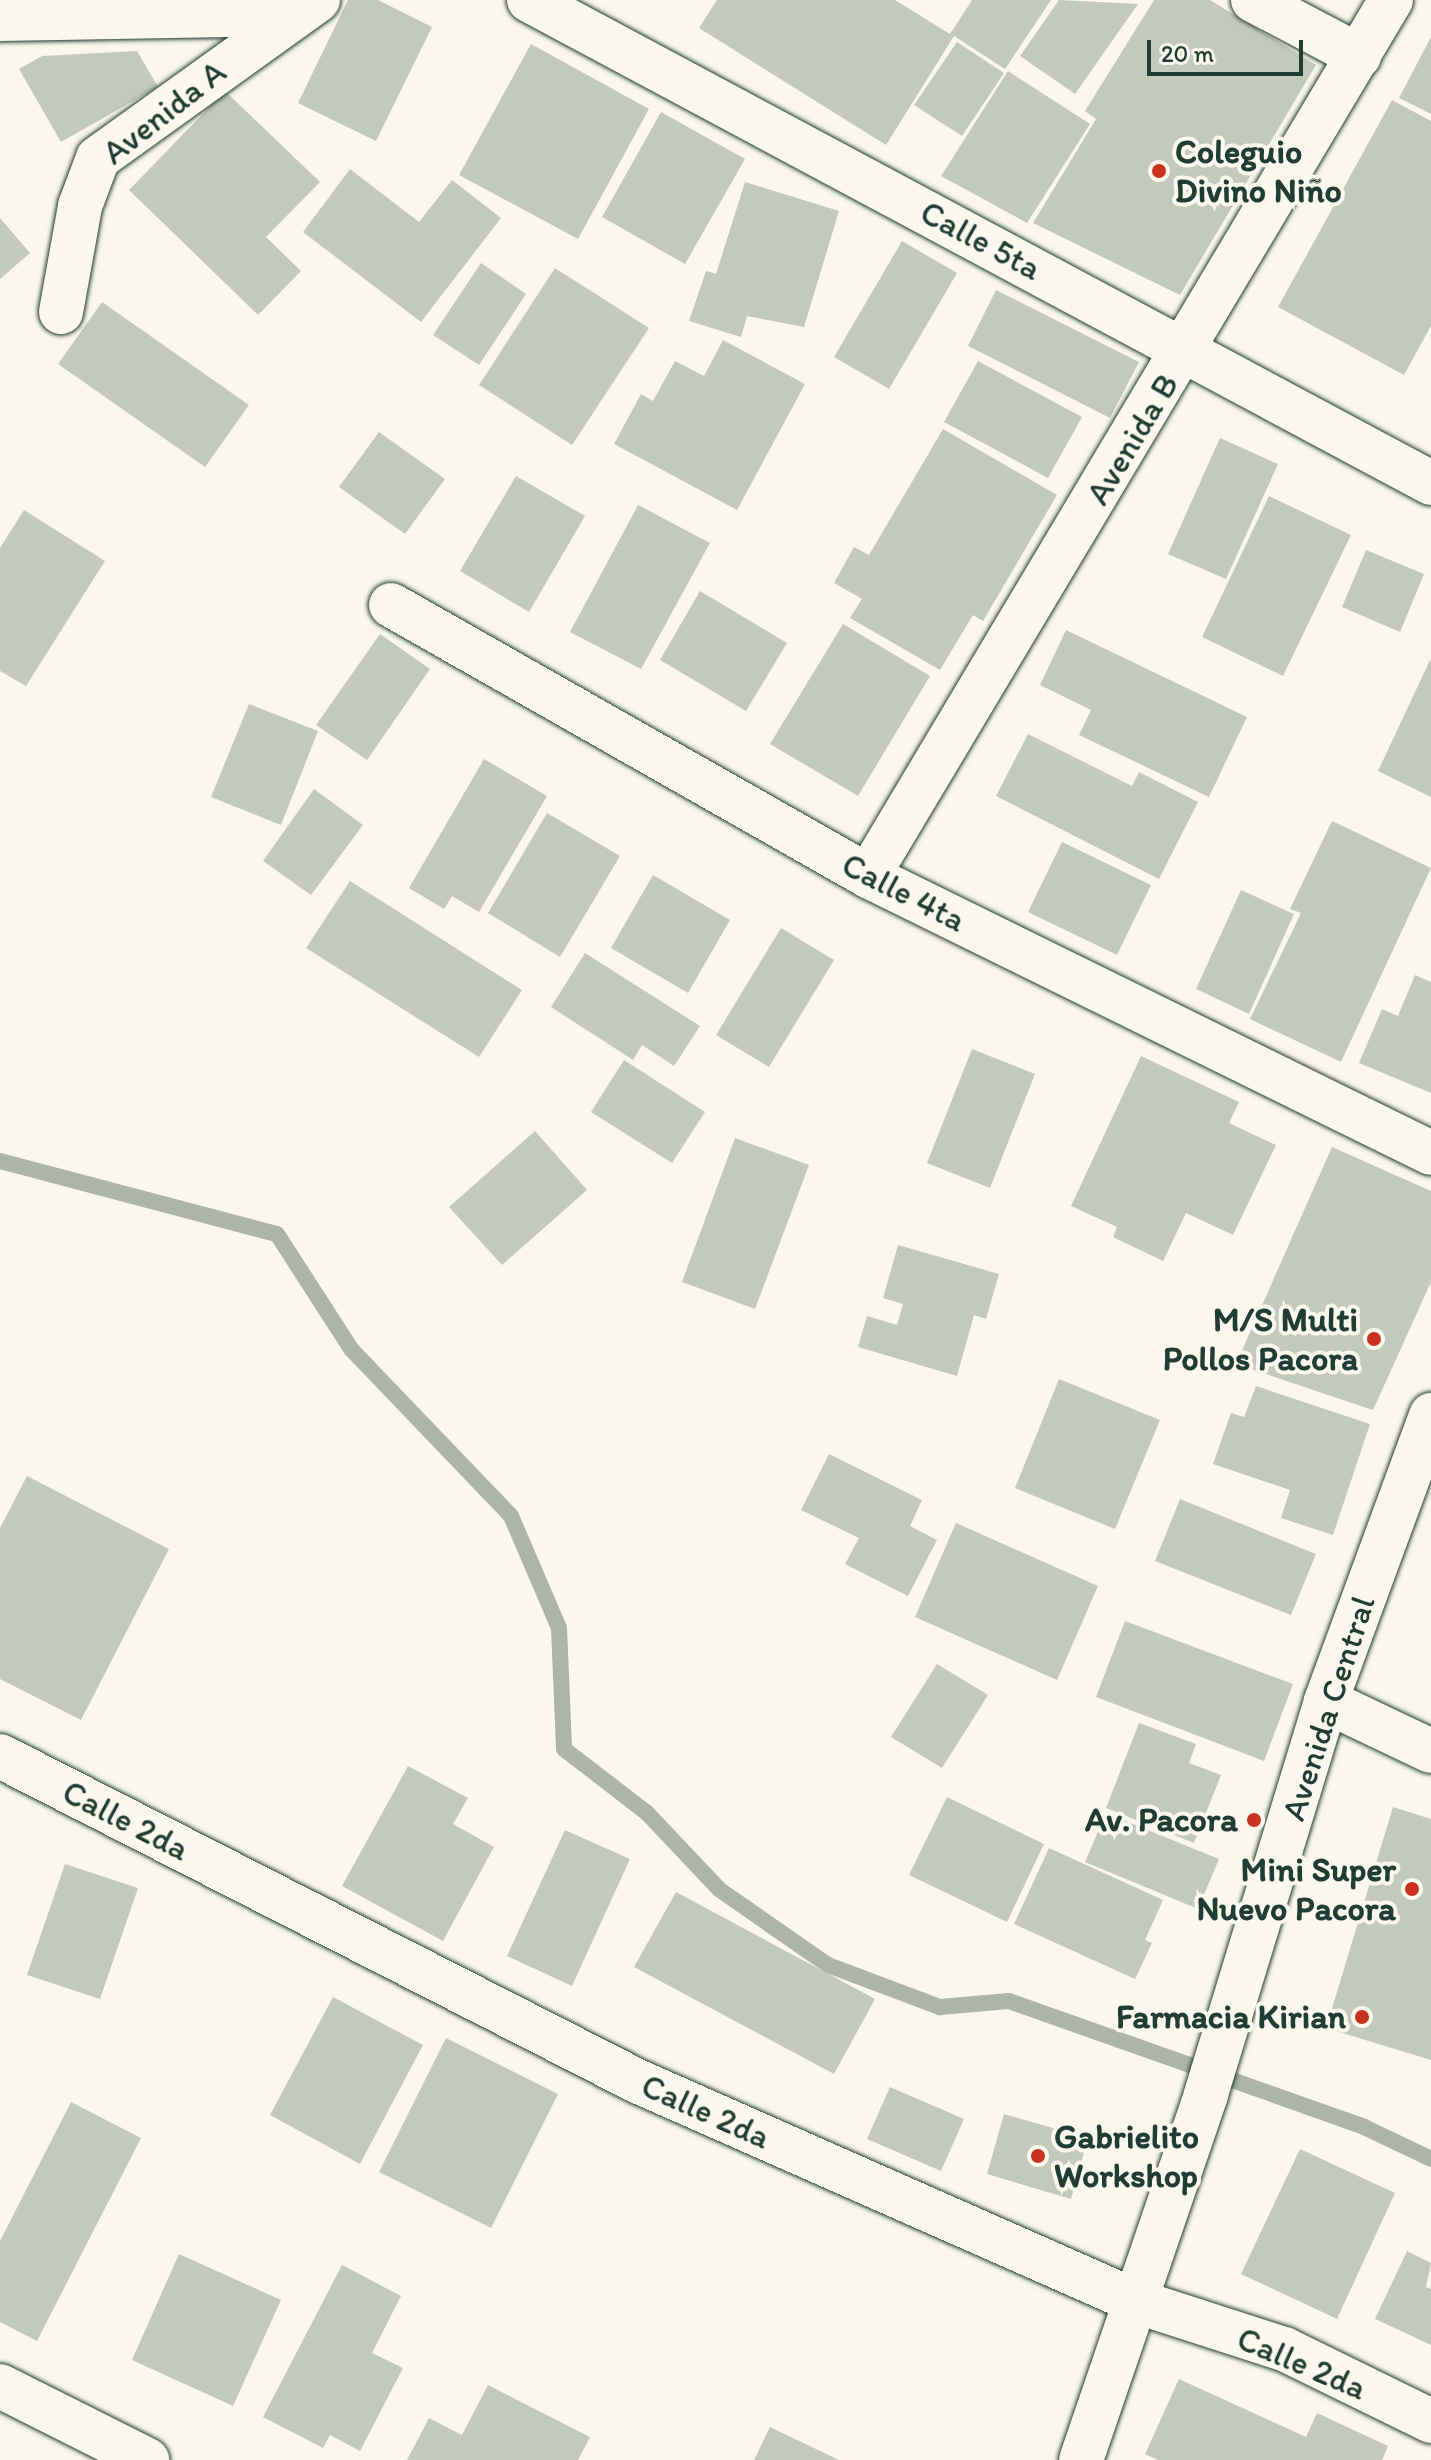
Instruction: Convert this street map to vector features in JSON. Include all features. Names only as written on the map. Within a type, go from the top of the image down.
[{"type":"street","name":"Calle 5ta","points":[[529,0],[1186,349],[1431,483]]},
{"type":"street","points":[[1253,0],[1359,56]]},
{"type":"street","name":"Avenida B","points":[[868,876],[1186,349],[1391,0]]},
{"type":"street","points":[[0,19],[304,7]]},
{"type":"street","name":"Avenida A","points":[[61,312],[80,206],[98,158],[304,7]]},
{"type":"street","name":"Calle 4ta","points":[[391,605],[868,876],[1431,1153]]},
{"type":"street","name":"Avenida Central","points":[[1081,2460],[1206,2094],[1326,1701],[1431,1415]]},
{"type":"street","points":[[1326,1701],[1431,1751]]},
{"type":"street","name":"Calle 2da","points":[[0,1756],[637,2081],[1135,2301],[1284,2349],[1431,2421]]},
{"type":"street","points":[[0,2386],[147,2460]]},
{"type":"building","points":[[348,0],[378,0],[432,27],[376,141],[298,103]]},
{"type":"building","points":[[717,0],[895,0],[950,34],[972,0],[1051,0],[1005,69],[954,36],[886,145],[699,28]]},
{"type":"building","points":[[1059,0],[1138,4],[1075,94],[1020,56]]},
{"type":"building","name":"Coleguio Divino Niño","points":[[1154,0],[1210,0],[1316,65],[1180,295],[1033,223],[1096,119],[1085,111]]},
{"type":"building","points":[[1431,37],[1431,114],[1399,98]]},
{"type":"building","points":[[957,42],[1004,73],[962,136],[914,105]]},
{"type":"building","points":[[531,44],[649,109],[578,239],[459,175]]},
{"type":"building","points":[[137,51],[158,87],[61,142],[19,69],[42,56]]},
{"type":"building","points":[[1008,71],[1090,124],[1027,223],[941,176]]},
{"type":"building","points":[[225,91],[320,182],[266,237],[301,271],[258,315],[129,190]]},
{"type":"building","points":[[1392,100],[1431,121],[1431,326],[1404,375],[1278,307]]},
{"type":"building","points":[[661,112],[745,159],[685,264],[602,217]]},
{"type":"building","points":[[350,169],[419,222],[452,180],[501,218],[421,322],[303,232]]},
{"type":"building","points":[[745,182],[839,211],[804,327],[747,316],[741,337],[689,321],[706,271],[716,274]]},
{"type":"building","points":[[0,218],[30,253],[0,279]]},
{"type":"building","points":[[902,241],[957,273],[889,389],[834,357]]},
{"type":"building","points":[[481,263],[526,294],[479,365],[433,335]]},
{"type":"building","points":[[555,268],[649,328],[572,445],[479,385]]},
{"type":"building","points":[[996,290],[1139,362],[1110,418],[968,346]]},
{"type":"building","points":[[102,302],[249,405],[205,467],[58,364]]},
{"type":"building","points":[[723,340],[805,384],[737,510],[614,444],[641,394],[653,401],[675,361],[704,376]]},
{"type":"building","points":[[978,361],[1082,417],[1048,478],[944,422]]},
{"type":"building","points":[[943,429],[1057,495],[983,621],[973,615],[940,670],[850,618],[862,599],[834,583],[854,547],[869,555]]},
{"type":"building","points":[[379,432],[445,479],[405,534],[339,487]]},
{"type":"building","points":[[1220,438],[1278,464],[1226,579],[1168,554]]},
{"type":"building","points":[[516,476],[585,516],[529,612],[460,571]]},
{"type":"building","points":[[1269,496],[1351,535],[1283,676],[1202,637]]},
{"type":"building","points":[[638,505],[710,543],[641,669],[570,632]]},
{"type":"building","points":[[24,510],[105,561],[26,686],[0,671],[0,548]]},
{"type":"building","points":[[1366,550],[1424,574],[1400,632],[1342,607]]},
{"type":"building","points":[[700,591],[787,643],[746,711],[660,660]]},
{"type":"building","points":[[843,624],[930,676],[858,796],[770,744]]},
{"type":"building","points":[[1066,630],[1247,717],[1209,797],[1079,735],[1091,710],[1040,685]]},
{"type":"building","points":[[380,634],[430,669],[367,760],[316,725]]},
{"type":"building","points":[[1431,658],[1431,797],[1378,771]]},
{"type":"building","points":[[249,704],[318,731],[281,825],[211,797]]},
{"type":"building","points":[[1028,734],[1132,786],[1139,772],[1198,802],[1159,879],[996,796]]},
{"type":"building","points":[[484,759],[547,796],[479,912],[452,896],[444,909],[409,888]]},
{"type":"building","points":[[314,789],[363,825],[311,895],[263,861]]},
{"type":"building","points":[[547,813],[620,856],[560,957],[488,913]]},
{"type":"building","points":[[1332,821],[1431,868],[1341,1062],[1250,1019],[1301,913],[1290,909]]},
{"type":"building","points":[[1062,842],[1151,885],[1117,955],[1028,912]]},
{"type":"building","points":[[653,875],[730,920],[688,993],[611,948]]},
{"type":"building","points":[[350,881],[522,990],[479,1057],[306,948]]},
{"type":"building","points":[[1241,890],[1294,914],[1249,1014],[1196,989]]},
{"type":"building","points":[[781,928],[834,960],[769,1067],[716,1035]]},
{"type":"building","points":[[585,953],[700,1026],[674,1066],[642,1045],[633,1060],[551,1007]]},
{"type":"building","points":[[1415,975],[1431,982],[1431,1093],[1359,1063],[1382,1009],[1398,1016]]},
{"type":"building","points":[[972,1049],[1035,1074],[990,1188],[927,1163]]},
{"type":"building","points":[[1141,1056],[1239,1102],[1229,1123],[1276,1145],[1233,1235],[1186,1213],[1163,1261],[1113,1237],[1117,1227],[1071,1206]]},
{"type":"building","points":[[624,1060],[705,1112],[672,1163],[591,1112]]},
{"type":"building","points":[[535,1131],[587,1190],[502,1265],[449,1207]]},
{"type":"building","points":[[735,1138],[809,1165],[755,1309],[682,1282]]},
{"type":"building","points":[[1332,1147],[1431,1191],[1431,1282],[1373,1410],[1236,1364]]},
{"type":"building","points":[[898,1245],[999,1274],[986,1319],[974,1315],[957,1376],[858,1347],[867,1316],[897,1325],[903,1304],[883,1298]]},
{"type":"building","points":[[1059,1379],[1160,1420],[1115,1529],[1015,1488]]},
{"type":"building","points":[[1256,1386],[1370,1424],[1333,1535],[1281,1518],[1290,1490],[1213,1464],[1231,1413],[1244,1417]]},
{"type":"building","points":[[829,1454],[922,1500],[910,1526],[937,1540],[908,1596],[845,1564],[859,1538],[801,1510]]},
{"type":"building","points":[[27,1476],[169,1549],[81,1720],[0,1679],[0,1528]]},
{"type":"building","points":[[1180,1499],[1316,1554],[1291,1615],[1155,1561]]},
{"type":"building","points":[[956,1523],[1098,1586],[1057,1680],[915,1617]]},
{"type":"building","points":[[1125,1621],[1293,1684],[1264,1761],[1096,1697]]},
{"type":"building","points":[[937,1664],[988,1695],[942,1768],[891,1737]]},
{"type":"building","points":[[1139,1723],[1196,1744],[1189,1763],[1221,1775],[1194,1843],[1106,1808]]},
{"type":"building","points":[[408,1766],[468,1798],[453,1824],[494,1847],[443,1941],[342,1886]]},
{"type":"building","points":[[947,1797],[1044,1844],[1007,1922],[909,1875]]},
{"type":"building","points":[[1393,1807],[1431,1819],[1431,2060],[1326,2028]]},
{"type":"building","points":[[1106,1813],[1219,1859],[1198,1909],[1085,1862]]},
{"type":"building","points":[[565,1830],[630,1859],[572,1986],[507,1956]]},
{"type":"building","points":[[1049,1848],[1163,1900],[1145,1940],[1152,1943],[1135,1979],[1014,1924]]},
{"type":"building","points":[[65,1864],[138,1888],[100,1999],[27,1975]]},
{"type":"building","points":[[676,1892],[875,1999],[834,2074],[634,1967]]},
{"type":"building","points":[[333,1997],[423,2045],[360,2164],[270,2115]]},
{"type":"building","points":[[446,2038],[558,2094],[491,2228],[379,2172]]},
{"type":"building","points":[[890,2087],[964,2119],[941,2171],[867,2139]]},
{"type":"building","points":[[71,2102],[141,2138],[37,2341],[0,2322],[0,2241]]},
{"type":"building","name":"Gabrielito Workshop","points":[[1004,2114],[1088,2138],[1071,2199],[987,2174]]},
{"type":"building","points":[[1300,2149],[1395,2193],[1337,2319],[1241,2274]]},
{"type":"building","points":[[1407,2251],[1431,2263],[1426,2287],[1431,2289],[1431,2345],[1375,2319]]},
{"type":"building","points":[[179,2254],[281,2300],[233,2406],[132,2360]]},
{"type":"building","points":[[342,2265],[401,2296],[372,2353],[403,2368],[360,2451],[330,2435],[323,2448],[263,2417]]},
{"type":"building","points":[[1179,2379],[1306,2437],[1317,2413],[1388,2446],[1382,2460],[1158,2460],[1145,2454]]},
{"type":"building","points":[[488,2385],[590,2437],[578,2460],[407,2460],[429,2418],[462,2435]]},
{"type":"building","points":[[770,2427],[839,2460],[754,2460]]},
{"type":"waterway","points":[[0,1161],[277,1234],[351,1349],[511,1516],[559,1628],[564,1749],[647,1813],[720,1890],[828,1965],[940,2007],[1009,2001],[1364,2127],[1431,2159]]},
{"type":"place","name":"Coleguio Divino Niño","points":[[1159,171]]},
{"type":"place","name":"M/S Multi Pollos Pacora","points":[[1374,1339]]},
{"type":"place","name":"Av. Pacora","points":[[1254,1820]]},
{"type":"place","name":"Mini Super Nuevo Pacora","points":[[1412,1889]]},
{"type":"place","name":"Farmacia Kirian","points":[[1362,2017]]},
{"type":"place","name":"Gabrielito Workshop","points":[[1038,2156]]}]
